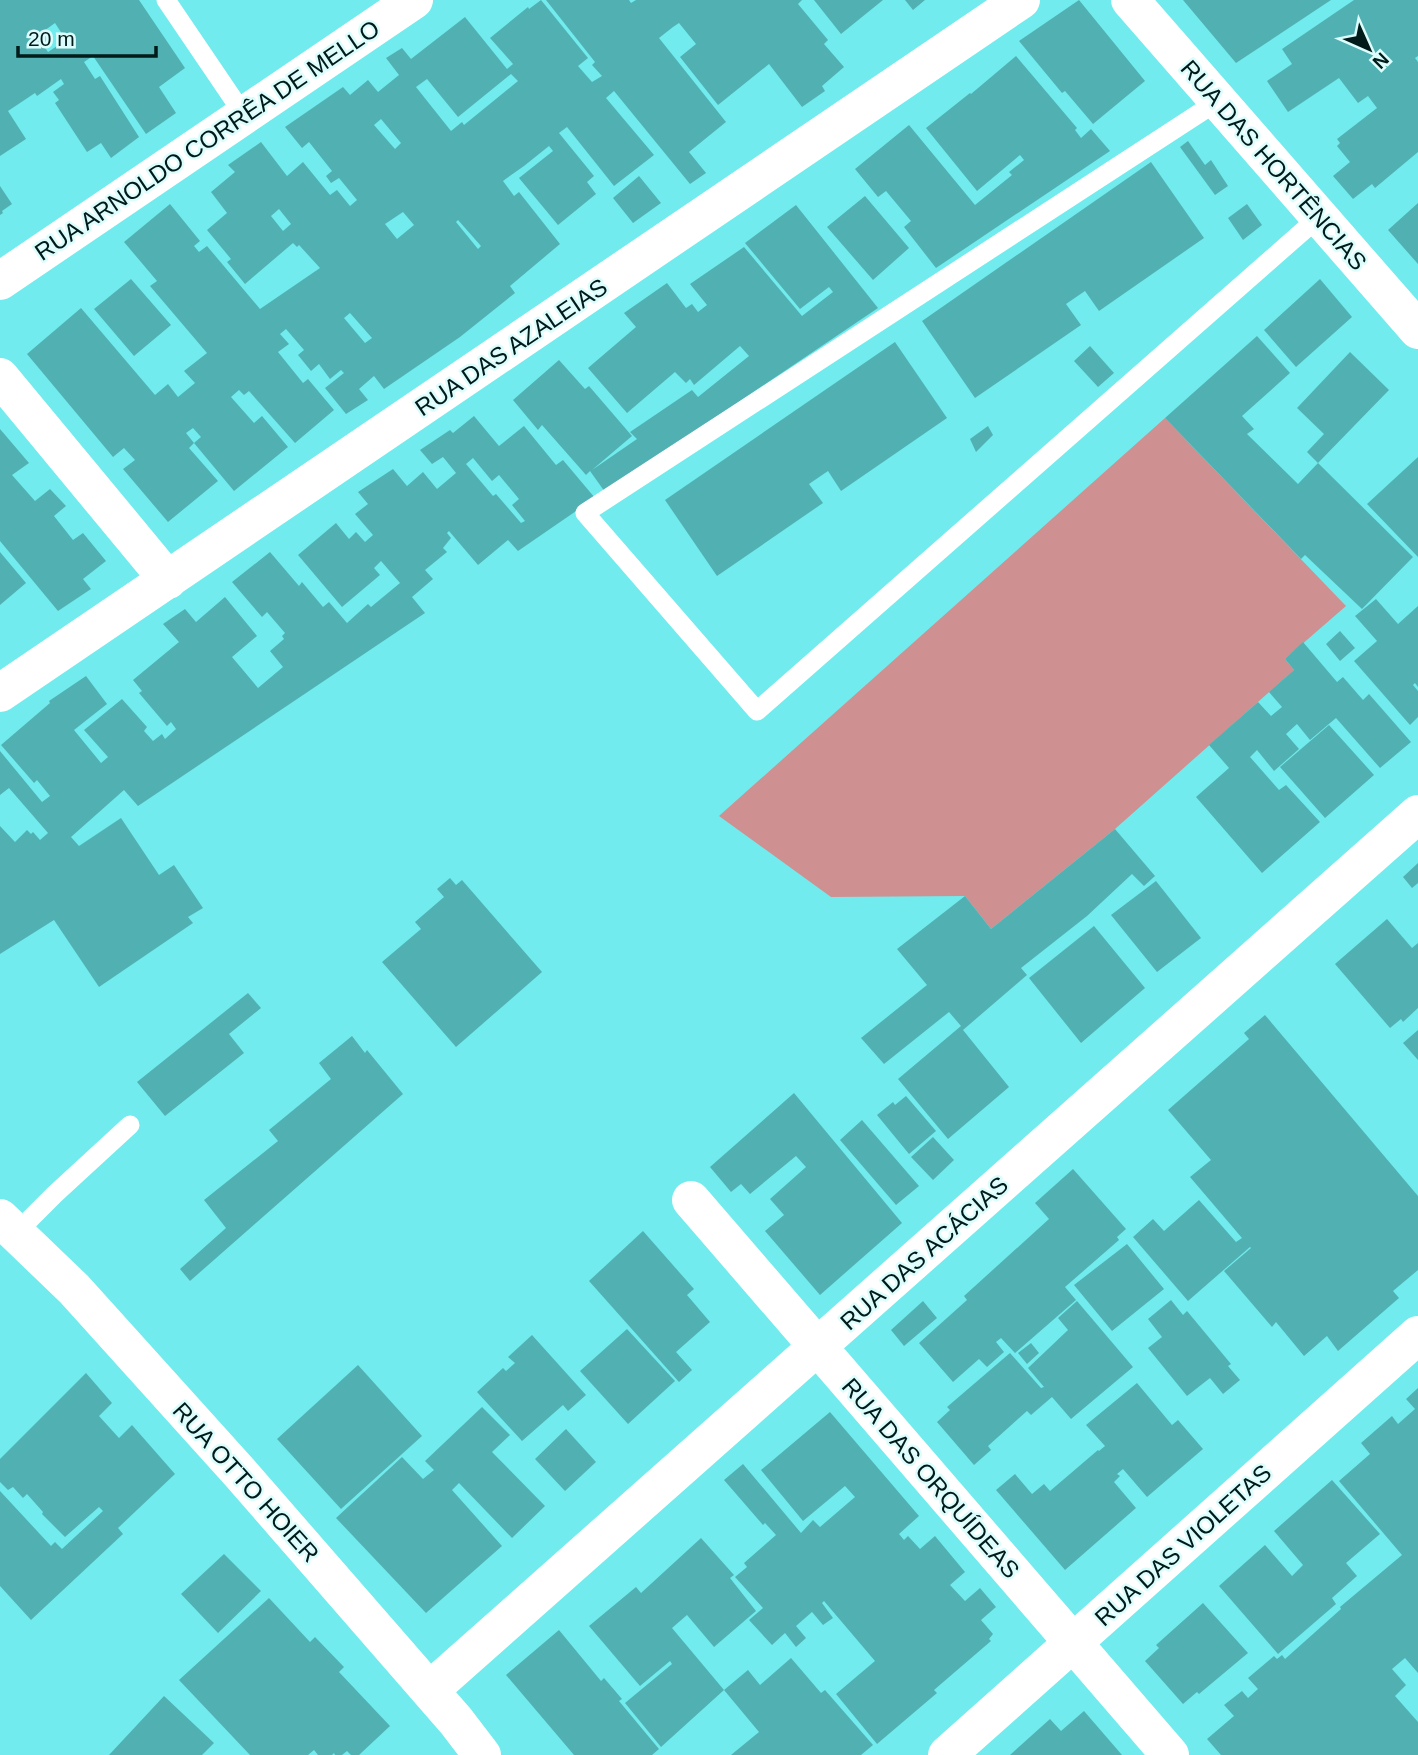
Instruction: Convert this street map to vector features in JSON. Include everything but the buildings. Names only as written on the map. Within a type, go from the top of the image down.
[{"type":"street","name":"RUA ARNOLDO CORRÊA DE MELLO","points":[[0,281],[414,0]]},
{"type":"street","name":"RUA DAS AZALEIAS","points":[[0,693],[1021,0]]},
{"type":"street","name":"RUA DAS HORTÊNCIAS","points":[[1130,0],[1418,330]]},
{"type":"street","points":[[0,377],[168,580]]},
{"type":"street","name":"RUA DAS ACÁCIAS","points":[[430,1690],[1418,814]]},
{"type":"street","name":"RUA DAS ORQUÍDEAS","points":[[691,1200],[1170,1755]]},
{"type":"street","name":"RUA OTTO HOIER","points":[[8,1225],[83,1299],[240,1474],[430,1690],[482,1755]]},
{"type":"street","name":"RUA DAS VIOLETAS","points":[[947,1755],[1418,1335]]},
{"type":"lane","points":[[166,0],[244,115]]},
{"type":"lane","points":[[1218,101],[585,513],[757,711],[1320,217]]},
{"type":"lane","points":[[8,1225],[55,1194],[130,1125]]},
{"type":"shaded area","points":[[1165,418],[1346,606],[1285,659],[1294,670],[1115,829],[991,929],[965,896],[831,897],[719,816]]}]
